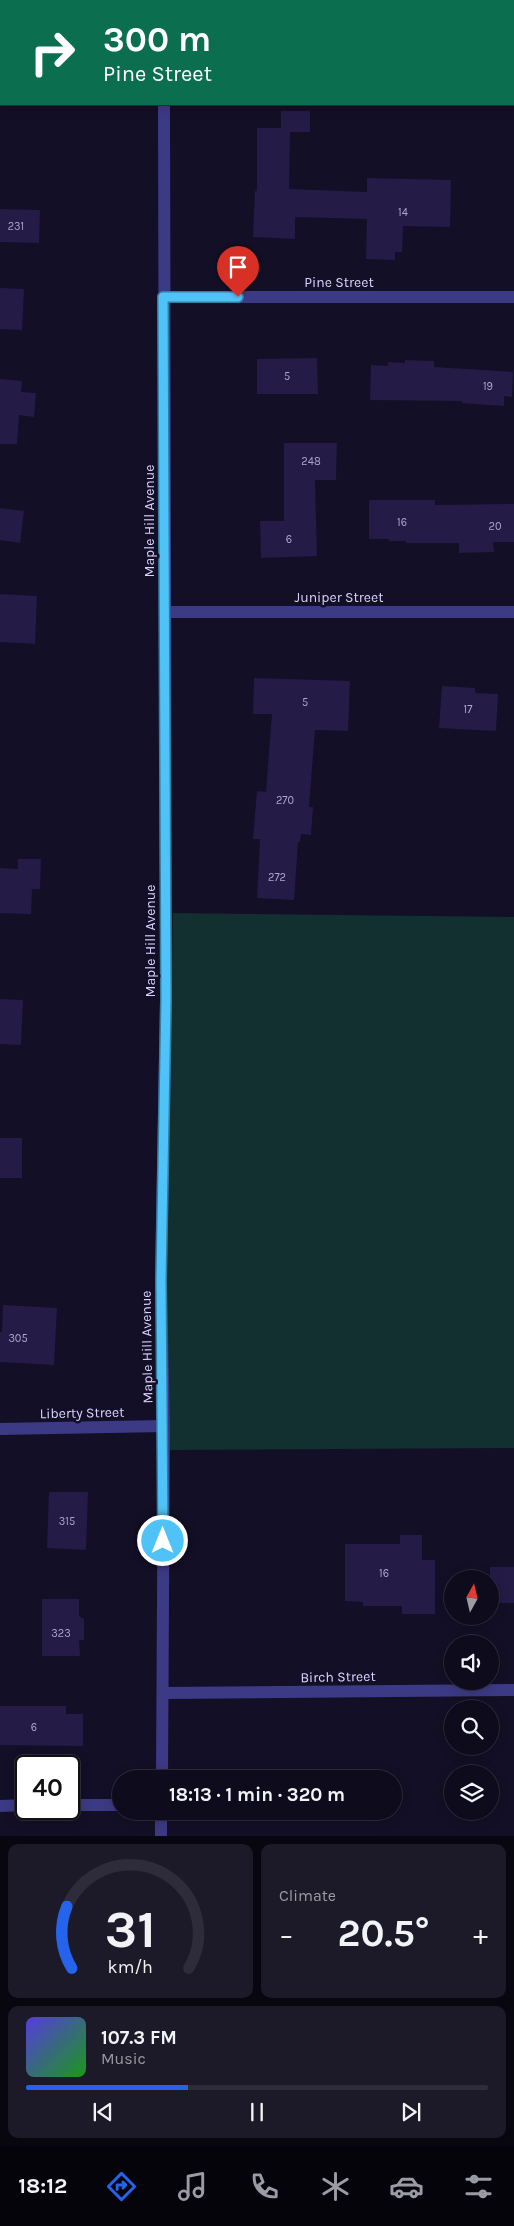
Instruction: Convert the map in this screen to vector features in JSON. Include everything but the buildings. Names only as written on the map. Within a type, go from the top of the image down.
[{"type":"street","name":"Maple Hill Avenue","points":[[162,1770],[164,1426],[161,1281],[166,1000],[164,105]]},
{"type":"street","name":"Pine Street","points":[[163,297],[514,297]]},
{"type":"street","name":"Juniper Street","points":[[165,612],[514,612]]},
{"type":"street","name":"Liberty Street","points":[[0,1430],[164,1426]]},
{"type":"street","name":"Birch Street","points":[[163,1693],[514,1690]]},
{"type":"street","points":[[80,1805],[112,1805]]},
{"type":"street","points":[[0,1806],[15,1806]]},
{"type":"street","points":[[161,1820],[161,1836]]},
{"type":"green space","points":[[173,913],[514,917],[514,1448],[163,1450]]},
{"type":"route","points":[[163,1541],[164,1426],[161,1281],[166,1000],[163,297],[238,297]]}]
